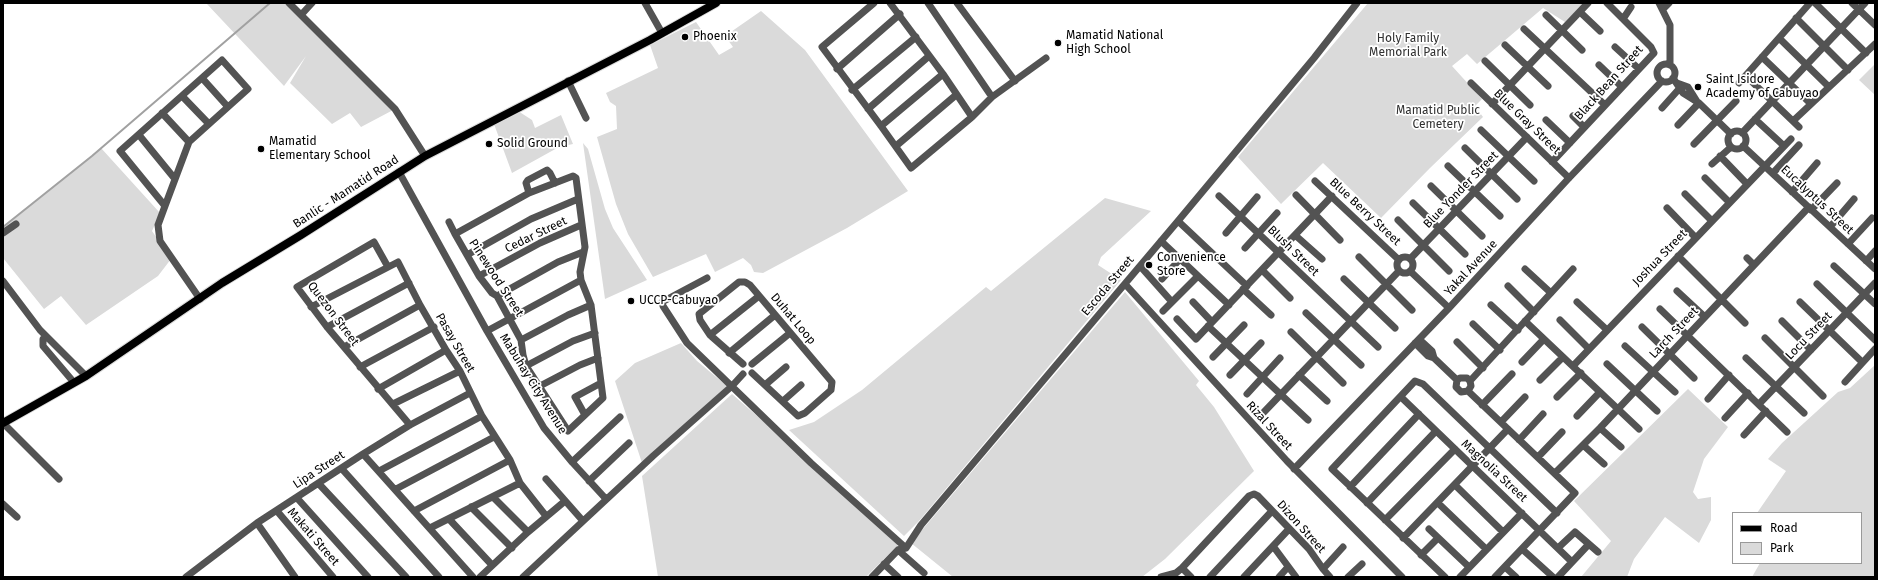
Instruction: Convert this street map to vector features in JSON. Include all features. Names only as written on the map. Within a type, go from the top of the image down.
[{"type":"main road","name":"Banlic - Mamatid Road","points":[[3,423],[86,376],[222,283],[302,235],[424,156],[662,33],[716,3]]},
{"type":"street","points":[[289,3],[395,109],[424,156]]},
{"type":"street","points":[[301,15],[312,3]]},
{"type":"street","points":[[645,3],[662,33]]},
{"type":"street","points":[[874,3],[822,47],[852,90],[881,126],[911,168],[992,97],[1046,58]]},
{"type":"street","points":[[890,3],[900,14],[972,116]]},
{"type":"street","points":[[928,3],[992,97]]},
{"type":"street","points":[[958,3],[1015,81]]},
{"type":"street","name":"Escoda Street","points":[[906,548],[921,525],[1178,221],[1314,58],[1357,3]]},
{"type":"street","points":[[1492,104],[1588,3]]},
{"type":"street","name":"Black Bean Street","points":[[1552,162],[1654,53],[1651,47],[1607,3]]},
{"type":"street","points":[[1662,108],[1676,83],[1674,70],[1670,65],[1670,25],[1661,6],[1669,3]]},
{"type":"street","points":[[1739,84],[1810,3]]},
{"type":"street","points":[[1815,3],[1866,53]]},
{"type":"street","points":[[1852,3],[1875,26]]},
{"type":"street","points":[[1742,133],[1865,3]]},
{"type":"street","points":[[1623,19],[1631,7]]},
{"type":"street","points":[[1580,12],[1600,31]]},
{"type":"street","points":[[837,69],[900,14]]},
{"type":"street","points":[[1546,16],[1582,50]]},
{"type":"street","points":[[1796,18],[1848,70]]},
{"type":"street","points":[[1524,28],[1605,105]]},
{"type":"street","points":[[852,90],[916,37]]},
{"type":"street","points":[[1779,38],[1829,87]]},
{"type":"street","points":[[1793,120],[1875,44]]},
{"type":"street","points":[[1505,45],[1548,86]]},
{"type":"street","points":[[1615,48],[1639,69]]},
{"type":"street","points":[[868,109],[929,56]]},
{"type":"street","points":[[1762,57],[1811,104]]},
{"type":"street","points":[[165,206],[120,151],[222,60],[248,89],[189,142],[158,225],[160,241],[200,299]]},
{"type":"street","points":[[1485,61],[1530,105]]},
{"type":"street","points":[[1670,65],[1663,64],[1658,69],[1658,76],[1662,81],[1676,83],[1731,134]]},
{"type":"street","points":[[1599,65],[1622,87]]},
{"type":"street","points":[[881,126],[943,74]]},
{"type":"street","points":[[1746,76],[1799,127]]},
{"type":"street","points":[[202,78],[228,107]]},
{"type":"street","points":[[568,81],[586,118]]},
{"type":"street","name":"Yakal Avenue","points":[[1294,469],[1449,308],[1569,178],[1662,81]]},
{"type":"street","name":"Blue Gray Street","points":[[1471,83],[1569,178]]},
{"type":"street","points":[[896,146],[956,95]]},
{"type":"street","points":[[182,96],[209,124]]},
{"type":"street","points":[[1694,144],[1736,101]]},
{"type":"street","points":[[1678,125],[1699,103]]},
{"type":"street","points":[[162,113],[189,142]]},
{"type":"street","points":[[1573,116],[1584,127]]},
{"type":"street","points":[[1755,119],[1783,145]]},
{"type":"street","points":[[1546,120],[1570,143]]},
{"type":"street","points":[[1481,130],[1534,181]]},
{"type":"street","points":[[1737,131],[1742,133],[1746,141],[1743,146],[1737,149],[1731,146],[1728,140],[1731,134],[1737,131]]},
{"type":"street","points":[[139,135],[175,179]]},
{"type":"street","name":"Blue Yonder Street","points":[[1410,259],[1527,137]]},
{"type":"street","name":"Joshua Street","points":[[1573,366],[1783,145],[1791,139]]},
{"type":"street","points":[[1773,173],[1799,145]]},
{"type":"street","points":[[1712,164],[1731,146]]},
{"type":"street","name":"Eucalyptus Street","points":[[1743,146],[1875,269]]},
{"type":"street","points":[[1465,148],[1517,199]]},
{"type":"street","points":[[1720,156],[1746,184]]},
{"type":"street","points":[[1792,192],[1817,163]]},
{"type":"street","points":[[1448,166],[1500,216]]},
{"type":"street","points":[[529,193],[526,183],[528,180],[547,170],[555,183]]},
{"type":"street","name":"Mabuhay City Avenue","points":[[400,172],[487,331],[544,428],[572,462],[606,499]]},
{"type":"street","points":[[455,234],[529,193],[573,176],[576,178],[585,247],[583,252],[581,280],[591,305],[603,398],[586,415],[575,397],[601,384]]},
{"type":"street","points":[[1705,178],[1729,202]]},
{"type":"street","name":"Blue Berry Street","points":[[1315,181],[1399,260]]},
{"type":"street","name":"Larch Street","points":[[1555,474],[1721,300],[1745,278],[1754,265],[1837,183]]},
{"type":"street","points":[[1431,186],[1482,236]]},
{"type":"street","points":[[1685,194],[1712,220]]},
{"type":"street","points":[[1296,195],[1340,240]]},
{"type":"street","name":"Blush Street","points":[[1219,196],[1378,347]]},
{"type":"street","points":[[1177,319],[1196,339],[1332,196]]},
{"type":"street","points":[[1226,233],[1257,197]]},
{"type":"street","points":[[468,255],[530,219],[578,199]]},
{"type":"street","points":[[1830,227],[1854,199]]},
{"type":"street","points":[[1413,203],[1465,254]]},
{"type":"street","points":[[1666,208],[1695,237]]},
{"type":"street","points":[[1245,248],[1277,213]]},
{"type":"street","points":[[1848,244],[1872,218]]},
{"type":"street","points":[[1398,220],[1449,271]]},
{"type":"street","points":[[1178,221],[1245,287],[1271,315]]},
{"type":"street","name":"Pinewood Street","points":[[449,222],[480,276],[492,293],[497,296],[510,318],[521,340],[526,366],[538,387],[568,431],[586,415]]},
{"type":"street","points":[[3,233],[16,224]]},
{"type":"street","name":"Cedar Street","points":[[480,276],[540,243],[581,225]]},
{"type":"street","points":[[1295,235],[1322,259]]},
{"type":"street","points":[[1161,241],[1228,305]]},
{"type":"street","name":"Quezon Street","points":[[388,267],[374,242],[297,287],[327,327],[410,425]]},
{"type":"street","points":[[1866,261],[1875,251]]},
{"type":"street","points":[[497,296],[558,262],[583,252]]},
{"type":"street","points":[[1678,256],[1745,323]]},
{"type":"street","points":[[1406,257],[1410,259],[1413,265],[1410,271],[1404,273],[1400,271],[1397,265],[1399,260],[1406,257]]},
{"type":"street","points":[[1359,258],[1412,310]]},
{"type":"street","points":[[1747,258],[1754,265]]},
{"type":"street","points":[[1162,279],[1180,259]]},
{"type":"street","name":"Pasay Street","points":[[388,267],[398,262],[420,305],[460,371],[482,416],[510,460],[520,484],[546,516]]},
{"type":"street","points":[[1140,266],[1172,302]]},
{"type":"street","points":[[1834,266],[1875,304]]},
{"type":"street","points":[[312,307],[388,267]]},
{"type":"street","points":[[1526,268],[1551,293]]},
{"type":"street","points":[[1470,381],[1573,269]]},
{"type":"street","points":[[1262,270],[1290,298]]},
{"type":"street","points":[[1264,412],[1400,271]]},
{"type":"street","points":[[1410,271],[1449,308]]},
{"type":"street","points":[[1164,311],[1198,276]]},
{"type":"street","points":[[707,278],[662,302],[663,306],[687,343],[811,463],[906,548]]},
{"type":"street","points":[[1344,279],[1395,328]]},
{"type":"street","points":[[3,280],[46,336],[86,376]]},
{"type":"street","points":[[487,331],[581,280]]},
{"type":"street","name":"Duhat Loop","points":[[743,364],[710,335],[700,320],[699,314],[703,309],[739,282],[745,282],[750,285],[832,382],[831,390],[805,413],[798,416],[752,373]]},
{"type":"street","points":[[327,327],[409,283]]},
{"type":"street","name":"Locu Street","points":[[1759,404],[1875,283]]},
{"type":"street","name":"Rizal Street","points":[[1124,284],[1294,469],[1402,577]]},
{"type":"street","points":[[1817,284],[1875,340]]},
{"type":"street","points":[[1508,286],[1534,312]]},
{"type":"street","points":[[1677,291],[1705,317]]},
{"type":"street","points":[[710,335],[759,296]]},
{"type":"street","points":[[1193,302],[1226,344],[1308,420]]},
{"type":"street","points":[[1577,302],[1607,330]]},
{"type":"street","points":[[1800,302],[1862,362]]},
{"type":"street","points":[[344,347],[420,305]]},
{"type":"street","points":[[521,340],[568,315],[591,305]]},
{"type":"street","points":[[1491,305],[1518,330]]},
{"type":"street","points":[[1660,309],[1787,432]]},
{"type":"street","points":[[1306,313],[1361,365]]},
{"type":"street","points":[[729,353],[775,315]]},
{"type":"street","points":[[1560,320],[1589,348]]},
{"type":"street","points":[[1525,321],[1639,429]]},
{"type":"street","points":[[1782,321],[1811,350]]},
{"type":"street","points":[[1473,324],[1500,350]]},
{"type":"street","points":[[1213,356],[1244,325]]},
{"type":"street","points":[[360,367],[434,327]]},
{"type":"street","points":[[1642,327],[1694,378]]},
{"type":"street","points":[[1292,332],[1343,383]]},
{"type":"street","points":[[526,366],[573,341],[595,333]]},
{"type":"street","points":[[752,364],[790,333]]},
{"type":"street","points":[[46,336],[43,339],[43,346],[71,379]]},
{"type":"street","points":[[1765,338],[1823,396]]},
{"type":"street","points":[[1522,362],[1544,339]]},
{"type":"street","points":[[1417,341],[1428,356],[1434,358],[1457,380]]},
{"type":"street","points":[[1457,342],[1483,368]]},
{"type":"street","points":[[1230,375],[1261,343]]},
{"type":"street","points":[[1625,346],[1675,392]]},
{"type":"street","points":[[1845,382],[1875,349]]},
{"type":"street","points":[[378,388],[446,350]]},
{"type":"street","points":[[1540,380],[1563,357]]},
{"type":"street","points":[[538,387],[580,365],[598,358]]},
{"type":"street","points":[[1247,394],[1280,358]]},
{"type":"street","points":[[1746,358],[1804,413]]},
{"type":"street","points":[[743,374],[741,369],[743,364],[748,362],[752,364]]},
{"type":"street","points":[[743,374],[748,375],[752,373],[754,369],[752,364]]},
{"type":"street","points":[[1607,364],[1657,411]]},
{"type":"street","points":[[765,385],[786,366]]},
{"type":"street","points":[[393,404],[460,371]]},
{"type":"street","points":[[1557,397],[1580,373]]},
{"type":"street","points":[[523,577],[606,499],[732,386],[743,374]]},
{"type":"street","points":[[1482,404],[1512,374]]},
{"type":"street","points":[[1299,375],[1326,401]]},
{"type":"street","points":[[1708,399],[1729,375]]},
{"type":"street","points":[[1457,380],[1464,377],[1470,381]]},
{"type":"street","points":[[1457,380],[1456,384],[1458,390],[1461,392],[1468,391]]},
{"type":"street","points":[[1444,577],[1332,469],[1415,381],[1423,384],[1557,513]]},
{"type":"street","points":[[1468,391],[1471,386],[1470,381]]},
{"type":"street","points":[[783,401],[801,385]]},
{"type":"street","points":[[1468,391],[1575,493],[1495,577]]},
{"type":"street","points":[[1577,416],[1600,392]]},
{"type":"street","name":"Lipa Street","points":[[186,577],[257,524],[363,454],[410,425],[470,393]]},
{"type":"street","points":[[1725,418],[1748,393]]},
{"type":"street","name":"Magnolia Street","points":[[1401,397],[1572,562]]},
{"type":"street","points":[[1501,422],[1525,397]]},
{"type":"street","points":[[1744,434],[1766,411]]},
{"type":"street","points":[[1350,487],[1418,414]]},
{"type":"street","points":[[1519,440],[1543,414]]},
{"type":"street","points":[[379,471],[482,416]]},
{"type":"street","points":[[572,462],[620,417]]},
{"type":"street","points":[[3,423],[59,479]]},
{"type":"street","points":[[1600,428],[1621,447]]},
{"type":"street","points":[[1403,538],[1508,429]]},
{"type":"street","points":[[1367,503],[1436,431]]},
{"type":"street","points":[[1538,457],[1562,432]]},
{"type":"street","points":[[396,489],[494,437]]},
{"type":"street","points":[[589,481],[629,443]]},
{"type":"street","points":[[1583,445],[1604,464]]},
{"type":"street","points":[[1385,520],[1454,449]]},
{"type":"street","points":[[363,454],[396,489],[473,577]]},
{"type":"street","points":[[414,511],[510,460]]},
{"type":"street","points":[[342,469],[439,577]]},
{"type":"street","points":[[546,479],[583,521]]},
{"type":"street","points":[[319,484],[406,577]]},
{"type":"street","points":[[430,528],[520,484]]},
{"type":"street","points":[[1455,485],[1503,532]]},
{"type":"street","name":"Dizon Street","points":[[1182,568],[1249,496],[1254,494],[1258,496],[1309,549],[1322,569],[1330,577]]},
{"type":"street","points":[[493,497],[528,532]]},
{"type":"street","points":[[297,498],[368,577]]},
{"type":"street","points":[[480,577],[528,532],[565,501]]},
{"type":"street","points":[[1438,503],[1486,550]]},
{"type":"street","points":[[3,504],[17,517]]},
{"type":"street","points":[[471,507],[512,548]]},
{"type":"street","name":"Makati Street","points":[[277,511],[334,577]]},
{"type":"street","points":[[1210,577],[1272,511]]},
{"type":"street","points":[[1460,577],[1522,513]]},
{"type":"street","points":[[449,518],[492,565]]},
{"type":"street","points":[[257,524],[295,577]]},
{"type":"street","points":[[1244,577],[1289,529]]},
{"type":"street","points":[[1429,529],[1469,567]]},
{"type":"street","points":[[1558,548],[1575,532],[1598,552]]},
{"type":"street","points":[[1421,554],[1438,538]]},
{"type":"street","points":[[1558,577],[1589,544]]},
{"type":"street","points":[[1273,546],[1296,577]]},
{"type":"street","points":[[1322,569],[1343,547]]},
{"type":"street","points":[[872,577],[898,550],[906,548]]},
{"type":"street","points":[[1522,549],[1553,577]]},
{"type":"street","points":[[898,550],[924,572]]},
{"type":"street","points":[[884,564],[898,577]]},
{"type":"street","points":[[1348,577],[1362,564]]},
{"type":"street","points":[[1279,577],[1288,567]]},
{"type":"street","points":[[1505,567],[1516,577]]},
{"type":"street","points":[[1161,577],[1176,573],[1182,568],[1191,577]]},
{"type":"green space","points":[[206,3],[286,3],[395,109],[361,127],[350,113],[332,124],[290,83],[306,56],[284,86]]},
{"type":"green space","points":[[1368,3],[1584,3],[1565,22],[1543,8],[1477,64],[1467,54],[1452,66],[1482,99],[1475,106],[1483,117],[1381,218],[1323,163],[1281,204],[1238,157]]},
{"type":"green space","points":[[761,11],[805,50],[908,191],[847,228],[763,273],[754,272],[751,265],[743,258],[715,272],[706,254],[653,277],[628,234],[616,204],[597,137],[617,129],[616,106],[610,102],[606,93],[658,68],[650,45],[696,22],[719,55],[733,47],[725,36]]},
{"type":"green space","points":[[1875,64],[1875,95],[1859,80]]},
{"type":"green space","points":[[518,111],[532,120],[535,128],[561,115],[573,144],[559,147],[512,173],[494,124]]},
{"type":"green space","points":[[583,143],[588,149],[605,209],[613,228],[647,280],[605,299]]},
{"type":"green space","points":[[101,148],[160,213],[152,231],[171,259],[158,276],[86,325],[61,296],[44,309],[3,258],[3,228]]},
{"type":"green space","points":[[1105,198],[1151,211],[1101,257],[1098,265],[1121,280],[919,521],[904,536],[789,430],[814,422],[862,390],[986,287],[991,291]]},
{"type":"green space","points":[[1125,292],[1199,381],[1196,385],[1214,407],[1254,471],[1165,559],[1142,577],[953,577],[911,543]]},
{"type":"green space","points":[[681,343],[697,361],[727,386],[642,463],[615,381],[635,363]]},
{"type":"green space","points":[[1875,365],[1875,577],[1752,577],[1759,564],[1862,564],[1862,512],[1758,512],[1786,471],[1768,459],[1782,443],[1838,392],[1850,388]]},
{"type":"green space","points":[[1688,389],[1728,427],[1704,459],[1693,492],[1698,499],[1711,497],[1711,520],[1699,543],[1665,517],[1634,559],[1627,577],[1581,577],[1611,541],[1574,501]]},
{"type":"green space","points":[[732,394],[901,542],[866,577],[658,577],[642,476]]},
{"type":"waterway","points":[[3,227],[92,156],[270,3]]},
{"type":"place","name":"Phoenix","points":[[685,37]]},
{"type":"place","name":"Mamatid National High School","points":[[1058,43]]},
{"type":"place","name":"Saint Isidore Academy of Cabuyao","points":[[1698,87]]},
{"type":"place","name":"Solid Ground","points":[[489,144]]},
{"type":"place","name":"Mamatid Elementary School","points":[[261,149]]},
{"type":"place","name":"Convenience Store","points":[[1149,265]]},
{"type":"place","name":"UCCP-Cabuyao","points":[[631,301]]},
{"type":"park label","name":"Holy Family Memorial Park","points":[[1408,46]]},
{"type":"park label","name":"Mamatid Public Cemetery","points":[[1438,118]]}]
